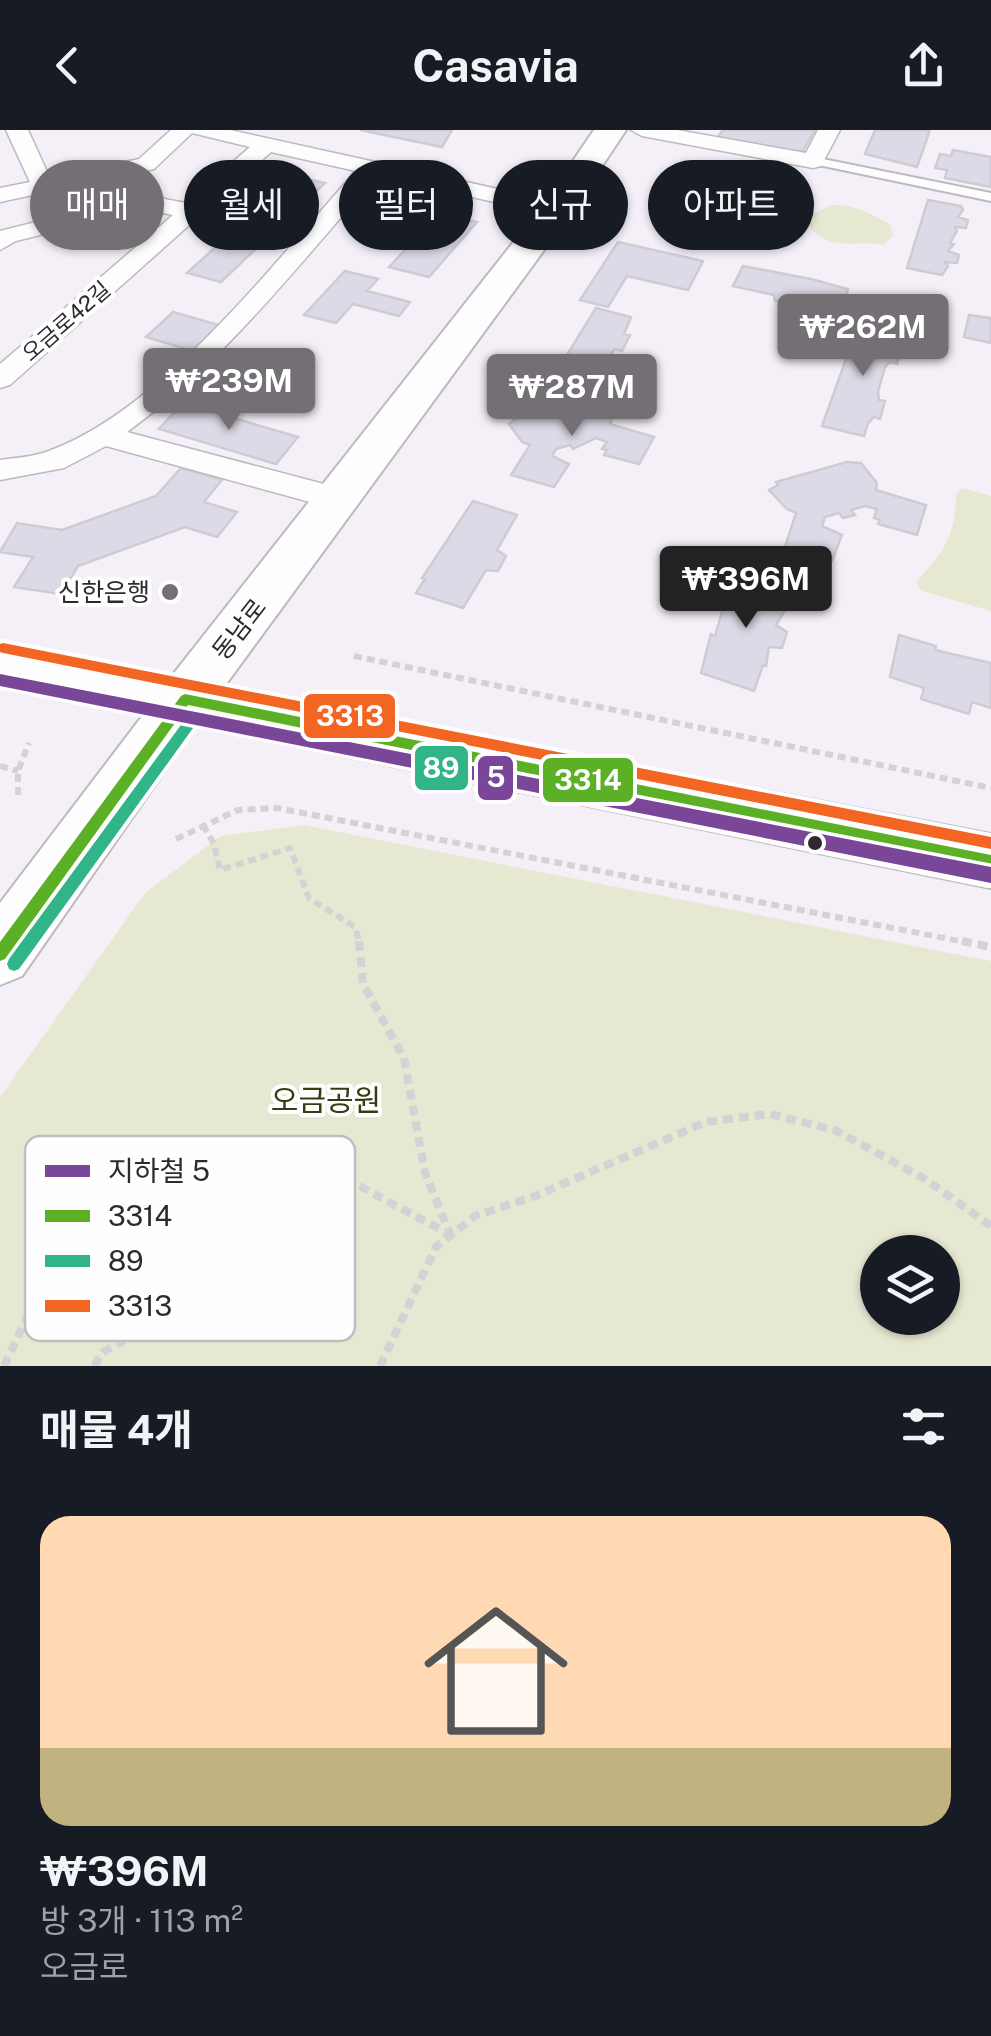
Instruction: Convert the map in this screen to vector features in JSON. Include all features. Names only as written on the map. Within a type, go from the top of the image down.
[{"type":"main road","name":"동남로","points":[[590,160],[610,130]]},
{"type":"main road","name":"동남로","points":[[0,954],[185,699],[526,250]]},
{"type":"main road","points":[[0,665],[991,862]]},
{"type":"street","points":[[17,130],[31,160]]},
{"type":"street","points":[[150,160],[184,130]]},
{"type":"street","points":[[202,130],[344,160]]},
{"type":"street","points":[[642,130],[710,136],[808,160]]},
{"type":"street","points":[[813,160],[829,130]]},
{"type":"street","name":"오금로42길","points":[[249,160],[267,144]]},
{"type":"street","points":[[0,195],[30,189]]},
{"type":"street","points":[[3,238],[142,202],[184,210]]},
{"type":"street","points":[[0,470],[58,459],[135,414],[202,354],[339,203]]},
{"type":"street","name":"오금로42길","points":[[0,378],[184,216]]},
{"type":"street","points":[[100,435],[339,500]]},
{"type":"lane","points":[[814,161],[991,196]]},
{"type":"path","points":[[354,656],[991,788]]},
{"type":"path","points":[[18,795],[18,770],[29,743]]},
{"type":"path","points":[[0,766],[18,770]]},
{"type":"path","points":[[176,840],[238,810],[277,808],[991,947]]},
{"type":"path","points":[[203,825],[214,844],[220,870],[290,848],[310,898],[355,927],[362,953],[363,984],[404,1058],[425,1173],[451,1235]]},
{"type":"path","points":[[380,1366],[436,1247],[475,1216],[534,1196],[706,1122],[769,1114],[835,1130],[925,1179],[991,1226]]},
{"type":"path","points":[[355,1184],[451,1235]]},
{"type":"path","points":[[4,1366],[25,1322]]},
{"type":"path","points":[[94,1366],[102,1352],[123,1341]]},
{"type":"green space","points":[[831,205],[855,208],[890,224],[893,236],[883,245],[826,240],[814,232],[814,214]]},
{"type":"green space","points":[[962,488],[991,496],[991,611],[922,591],[916,583],[946,543],[956,493]]},
{"type":"green space","name":"오금공원","points":[[304,825],[991,961],[991,1366],[0,1366],[0,1097],[145,893],[221,836]]},
{"type":"building","points":[[360,130],[452,130],[442,147]]},
{"type":"building","points":[[723,130],[815,130],[802,153],[716,139]]},
{"type":"building","points":[[875,130],[930,130],[917,167],[865,154]]},
{"type":"building","points":[[953,150],[991,157],[991,187],[945,178],[947,170],[935,168],[940,154],[951,156]]},
{"type":"building","points":[[928,200],[961,206],[958,217],[968,220],[966,228],[955,227],[957,231],[950,243],[954,244],[948,251],[959,255],[957,263],[945,262],[948,266],[942,275],[907,268]]},
{"type":"building","points":[[628,244],[703,261],[688,290],[627,276],[608,307],[580,300],[613,250],[628,250]]},
{"type":"building","points":[[212,250],[255,250],[221,282],[187,273]]},
{"type":"building","points":[[405,250],[453,250],[429,277],[389,267]]},
{"type":"building","points":[[743,266],[848,289],[841,310],[798,300],[792,305],[775,301],[774,295],[733,286]]},
{"type":"building","points":[[345,271],[378,279],[367,291],[410,302],[399,316],[353,304],[336,323],[304,315]]},
{"type":"building","points":[[596,308],[631,317],[624,334],[630,335],[622,351],[615,349],[602,367],[565,358]]},
{"type":"building","points":[[173,312],[219,325],[193,351],[146,337]]},
{"type":"building","points":[[969,315],[991,318],[991,343],[964,337]]},
{"type":"building","points":[[860,320],[898,328],[895,346],[902,348],[897,364],[890,362],[885,367],[878,392],[879,400],[885,401],[880,419],[874,417],[868,423],[864,436],[822,426]]},
{"type":"building","points":[[589,399],[602,400],[612,418],[610,424],[654,437],[639,464],[604,455],[607,450],[602,449],[607,442],[596,438],[573,449],[570,445],[556,449],[552,456],[569,464],[554,487],[511,475],[530,445],[522,442],[509,424],[518,417]]},
{"type":"building","points":[[183,403],[298,437],[276,464],[159,429]]},
{"type":"building","points":[[847,462],[861,463],[877,483],[876,490],[926,505],[917,535],[878,524],[880,520],[874,518],[877,509],[865,506],[851,510],[855,515],[843,518],[839,513],[825,517],[822,526],[842,535],[832,561],[785,547],[796,513],[769,490],[778,485],[776,482]]},
{"type":"building","points":[[181,468],[222,480],[204,502],[237,512],[217,537],[185,527],[78,566],[61,594],[14,587],[33,557],[0,552],[17,523],[62,530],[156,496]]},
{"type":"building","points":[[473,501],[517,515],[497,550],[506,556],[498,571],[486,570],[463,608],[416,593],[425,579],[422,578]]},
{"type":"building","points":[[739,571],[789,586],[781,609],[785,610],[776,625],[787,632],[782,648],[769,647],[766,666],[763,665],[754,691],[701,673],[711,634],[715,636],[730,584],[733,585]]},
{"type":"building","points":[[899,635],[936,646],[935,650],[991,663],[991,708],[972,702],[969,714],[921,699],[924,688],[890,677]]},
{"type":"metro line","name":"5","points":[[0,680],[991,875]]},
{"type":"transit line","name":"3313","points":[[3,648],[991,843]]},
{"type":"transit line","name":"3314","points":[[185,699],[991,861]]},
{"type":"transit line","name":"3314","points":[[0,954],[185,699]]},
{"type":"transit line","name":"89","points":[[14,964],[193,718],[988,878]]},
{"type":"place","name":"신한은행","points":[[170,592]]}]
